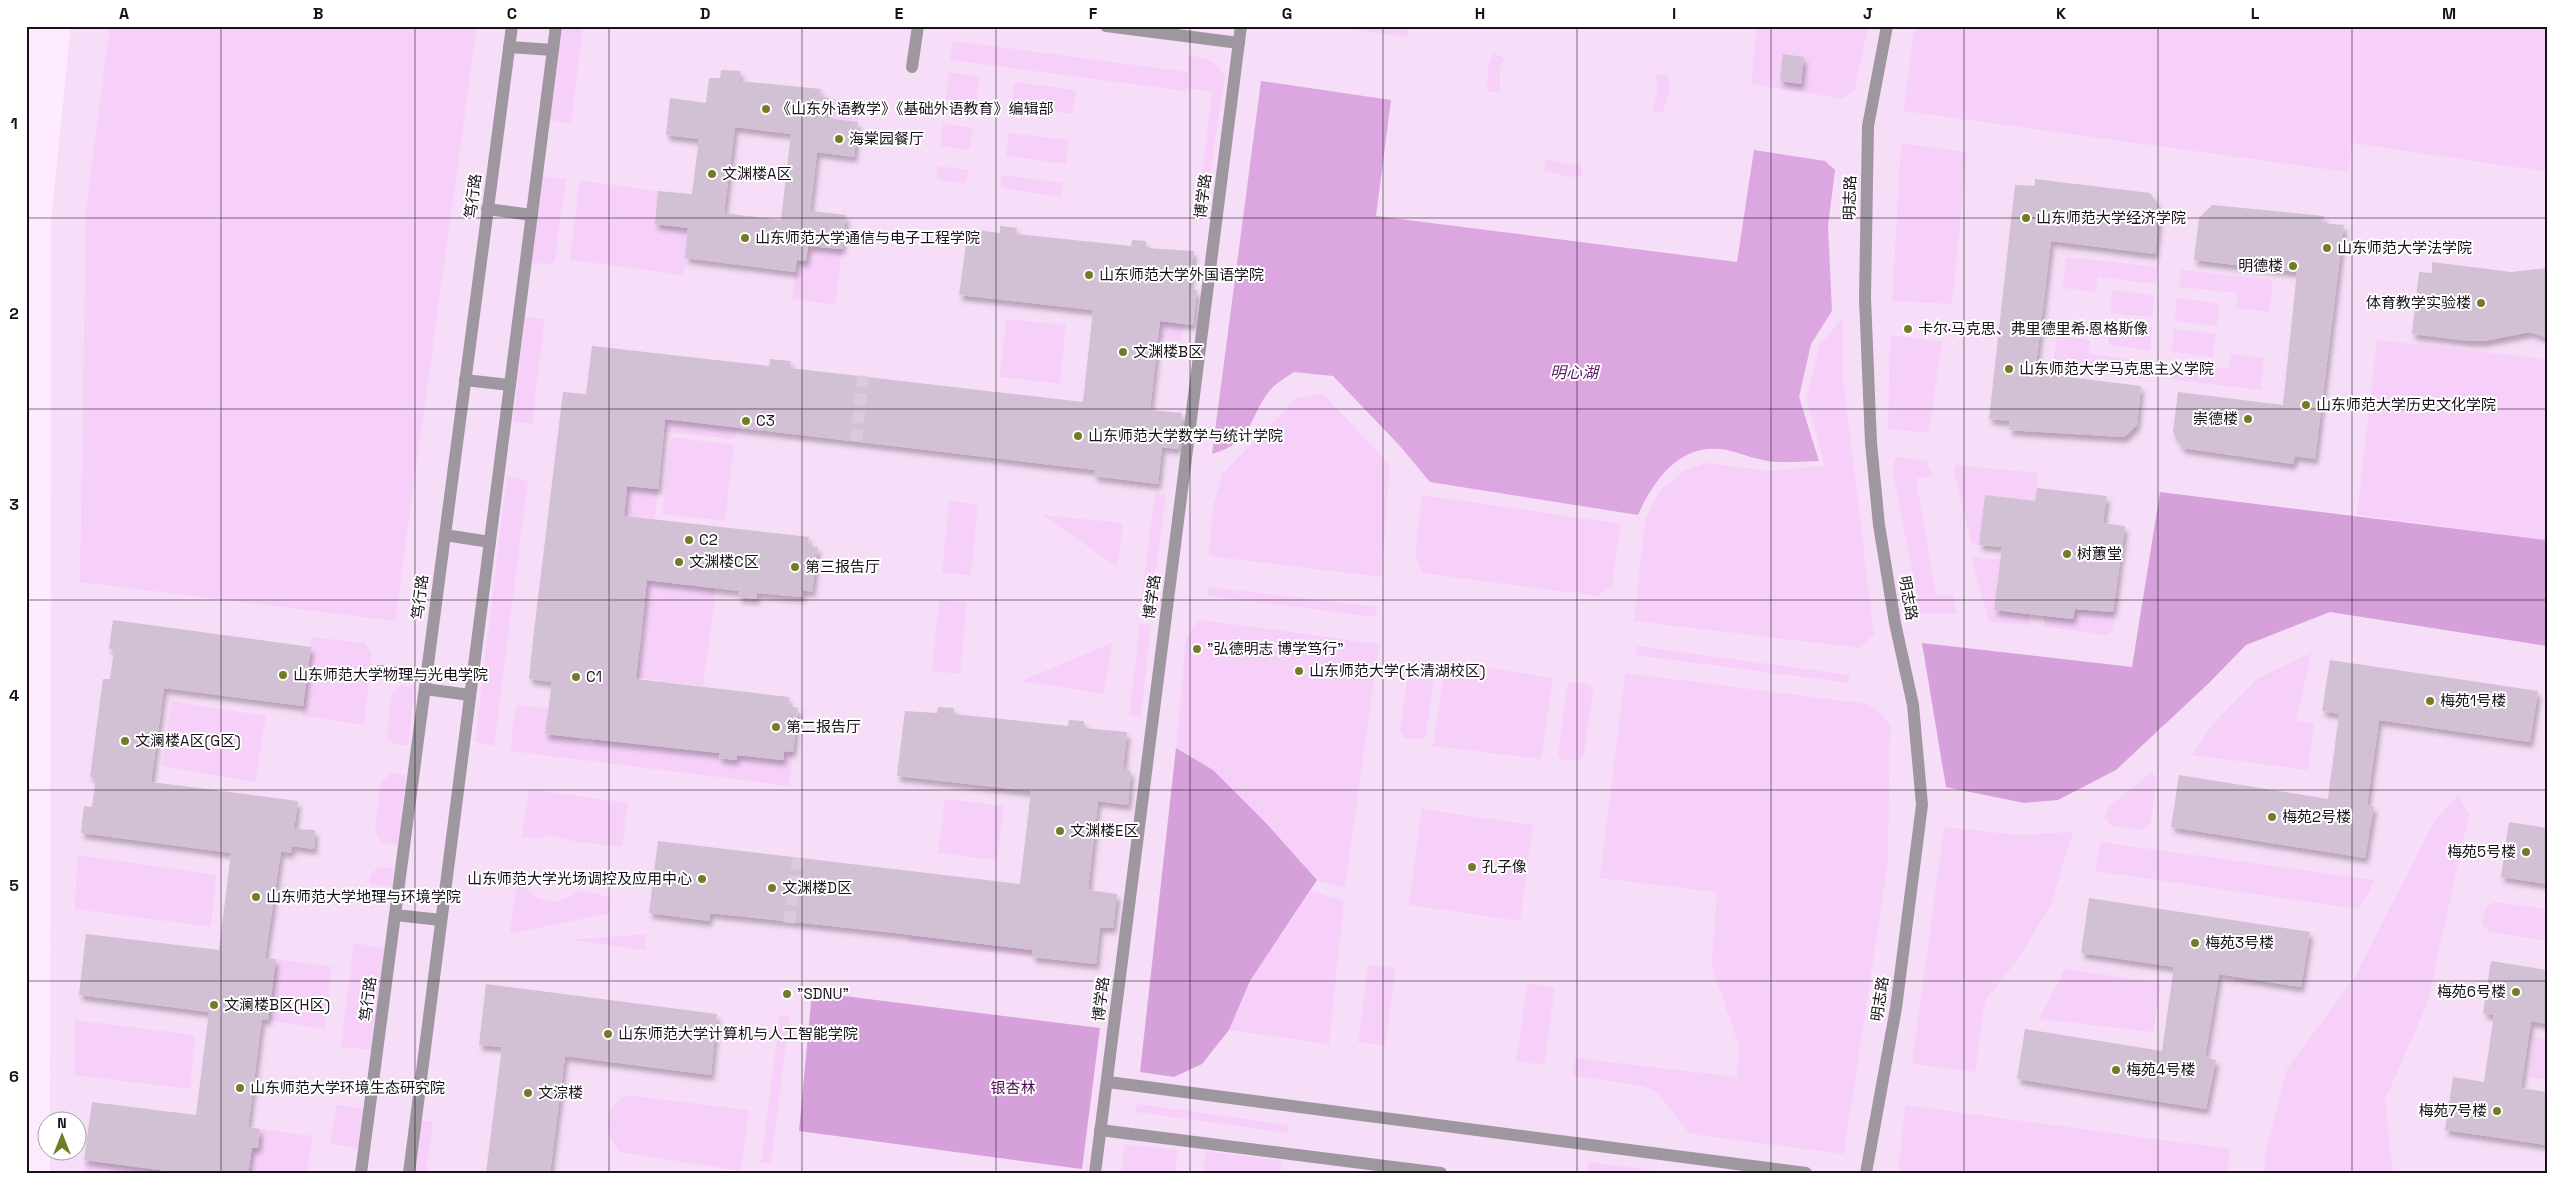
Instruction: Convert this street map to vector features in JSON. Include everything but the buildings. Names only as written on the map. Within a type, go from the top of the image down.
[{"type":"street","name":"笃行路","points":[[361,1173],[512,26]]},
{"type":"street","points":[[409,1173],[556,26]]},
{"type":"street","points":[[912,67],[918,26]]},
{"type":"street","points":[[1106,26],[1239,43]]},
{"type":"street","name":"博学路","points":[[1095,1173],[1241,26]]},
{"type":"street","name":"明志路","points":[[1866,1173],[1896,1008],[1922,805],[1914,705],[1896,623],[1879,525],[1871,443],[1865,298],[1868,126],[1887,26]]},
{"type":"street","points":[[509,47],[553,50]]},
{"type":"street","points":[[488,209],[532,215]]},
{"type":"street","points":[[465,380],[510,385]]},
{"type":"street","points":[[445,536],[490,542]]},
{"type":"street","points":[[379,671],[470,695]]},
{"type":"street","points":[[395,915],[441,920]]},
{"type":"street","points":[[1108,1082],[1806,1173]]},
{"type":"street","points":[[1100,1130],[1440,1173]]},
{"type":"shaded area","name":"山东师范大学(长清湖校区)","points":[[71,26],[2547,26],[2547,1173],[50,1173],[50,1162],[88,1162],[88,1112],[50,1112],[51,220]]},
{"type":"shaded area","points":[[110,26],[477,26],[395,621],[80,582],[86,208]]},
{"type":"shaded area","points":[[562,26],[583,26],[571,123],[549,120]]},
{"type":"shaded area","points":[[1331,26],[1409,26],[1407,37]]},
{"type":"shaded area","points":[[1757,26],[1868,26],[1855,89],[1843,99],[1751,84]]},
{"type":"shaded area","points":[[1915,26],[2547,26],[2547,172],[2353,143],[2347,172],[1903,111]]},
{"type":"shaded area","points":[[953,41],[1187,72],[1189,55],[1211,61],[1219,67],[1225,77],[1203,219],[1197,219],[1212,92],[1186,88],[1185,91],[950,60]]},
{"type":"shaded area","points":[[1493,53],[1505,58],[1500,67],[1500,92],[1487,92],[1488,66]]},
{"type":"shaded area","points":[[949,72],[980,77],[976,103],[946,99]]},
{"type":"shaded area","points":[[1668,74],[1670,88],[1663,113],[1652,110],[1658,86],[1655,75]]},
{"type":"shaded area","points":[[1014,82],[1076,90],[1073,114],[1011,106]]},
{"type":"shaded area","points":[[829,98],[861,102],[858,122],[826,118]]},
{"type":"shaded area","points":[[943,124],[973,128],[970,150],[940,146]]},
{"type":"shaded area","points":[[1009,133],[1069,140],[1066,164],[1006,156]]},
{"type":"shaded area","points":[[1901,143],[1967,152],[1952,304],[1892,301]]},
{"type":"shaded area","points":[[1546,159],[1570,165],[1581,163],[1582,176],[1568,177],[1543,170]]},
{"type":"shaded area","points":[[938,166],[968,170],[966,184],[937,179]]},
{"type":"shaded area","points":[[1002,175],[1063,183],[1061,197],[1001,188]]},
{"type":"shaded area","points":[[541,176],[566,179],[555,260],[552,264],[534,263],[531,260]]},
{"type":"shaded area","points":[[584,181],[658,191],[655,224],[688,228],[684,275],[570,260],[579,183]]},
{"type":"shaded area","points":[[808,246],[842,249],[835,305],[792,299],[797,260],[806,261]]},
{"type":"shaded area","points":[[2066,257],[2158,267],[2156,284],[2098,277],[2096,292],[2062,288]]},
{"type":"shaded area","points":[[2181,270],[2273,280],[2269,312],[2236,308],[2237,293],[2179,287]]},
{"type":"shaded area","points":[[2112,290],[2155,295],[2152,317],[2110,313]]},
{"type":"shaded area","points":[[2177,298],[2219,303],[2217,326],[2174,321]]},
{"type":"shaded area","points":[[525,317],[545,319],[532,424],[513,421]]},
{"type":"shaded area","points":[[1843,317],[1843,376],[1874,635],[1860,648],[1634,621],[1645,520],[1658,493],[1683,471],[1706,463],[1771,471],[1825,466],[1806,399],[1819,346]]},
{"type":"shaded area","points":[[1006,319],[1066,325],[1060,384],[1000,377]]},
{"type":"shaded area","points":[[1160,321],[1183,324],[1181,341],[1158,339]]},
{"type":"shaded area","points":[[2110,323],[2152,327],[2150,350],[2108,345]]},
{"type":"shaded area","points":[[2174,329],[2216,334],[2213,357],[2171,352]]},
{"type":"shaded area","points":[[1890,335],[1942,342],[1929,433],[1888,429]]},
{"type":"shaded area","points":[[2057,336],[2090,340],[2089,354],[2147,361],[2145,378],[2053,367]]},
{"type":"shaded area","points":[[2377,340],[2547,359],[2547,540],[2357,515]]},
{"type":"shaded area","points":[[2231,354],[2264,358],[2261,390],[2169,379],[2171,362],[2229,369]]},
{"type":"shaded area","points":[[1323,394],[1390,465],[1381,577],[1209,556],[1213,506],[1223,473],[1297,398]]},
{"type":"shaded area","points":[[635,415],[737,427],[735,439],[633,429]]},
{"type":"shaded area","points":[[671,437],[734,445],[725,521],[662,514]]},
{"type":"shaded area","points":[[1896,457],[1927,461],[1933,476],[1916,479],[1936,595],[1953,594],[1957,614],[1920,613],[1892,468]]},
{"type":"shaded area","points":[[1956,465],[2038,473],[2035,501],[1986,495],[1979,545],[1971,542],[1954,473]]},
{"type":"shaded area","points":[[507,476],[528,481],[494,746],[475,742]]},
{"type":"shaded area","points":[[627,486],[658,489],[655,519],[624,516]]},
{"type":"shaded area","points":[[1155,494],[1166,495],[1153,590],[1141,601]]},
{"type":"shaded area","points":[[1422,495],[1621,524],[1612,587],[1597,596],[1422,573],[1415,555]]},
{"type":"shaded area","points":[[949,501],[978,504],[971,575],[942,573]]},
{"type":"shaded area","points":[[1043,515],[1123,523],[1117,567]]},
{"type":"shaded area","points":[[1971,557],[2001,559],[1994,610],[2030,614],[2030,625],[1989,622]]},
{"type":"shaded area","points":[[618,578],[716,588],[703,686],[607,674],[610,651],[641,654],[646,603],[616,599]]},
{"type":"shaded area","points":[[1209,587],[1377,607],[1376,617],[1208,596]]},
{"type":"shaded area","points":[[939,600],[967,602],[960,674],[932,671]]},
{"type":"shaded area","points":[[2075,609],[2113,612],[2114,630],[2108,635],[2044,627],[2044,616],[2073,619]]},
{"type":"shaded area","points":[[1201,620],[1379,644],[1345,888],[1317,880],[1266,823],[1176,748],[1186,639],[1193,626]]},
{"type":"shaded area","points":[[1140,623],[1151,625],[1141,716],[1129,715]]},
{"type":"shaded area","points":[[311,637],[365,643],[372,654],[364,725],[302,716]]},
{"type":"shaded area","points":[[1112,643],[1104,694],[1021,681]]},
{"type":"shaded area","points":[[1637,646],[1849,675],[1849,683],[1635,655]]},
{"type":"shaded area","points":[[2312,652],[2296,720],[2314,724],[2308,770],[2192,755],[2213,724],[2257,679]]},
{"type":"shaded area","points":[[1412,660],[1432,662],[1435,668],[1426,735],[1421,739],[1404,738],[1400,731],[1409,665]]},
{"type":"shaded area","points":[[1445,661],[1553,678],[1541,759],[1433,746]]},
{"type":"shaded area","points":[[1625,673],[1868,704],[1882,714],[1890,726],[1888,862],[1844,1154],[1690,1134],[1656,1092],[1644,1086],[1573,1076],[1575,1058],[1737,1077],[1739,1046],[1713,970],[1712,958],[1717,892],[1600,878]]},
{"type":"shaded area","points":[[1570,682],[1590,684],[1593,690],[1584,757],[1579,761],[1562,760],[1558,753],[1567,686]]},
{"type":"shaded area","points":[[401,685],[415,687],[408,746],[396,744],[387,739],[391,694]]},
{"type":"shaded area","points":[[172,701],[266,716],[255,782],[162,766]]},
{"type":"shaded area","points":[[516,705],[548,708],[546,734],[580,737],[580,743],[593,744],[594,738],[720,753],[720,758],[736,760],[737,755],[783,760],[784,751],[793,752],[789,786],[510,751]]},
{"type":"shaded area","points":[[2152,772],[2157,781],[2150,824],[2141,830],[2110,825],[2104,817],[2110,806]]},
{"type":"shaded area","points":[[391,773],[406,775],[398,846],[382,842],[375,832],[381,782]]},
{"type":"shaded area","points":[[529,789],[628,803],[622,847],[572,841],[551,835],[538,839],[522,837]]},
{"type":"shaded area","points":[[2458,795],[2469,814],[2427,1004],[2385,1100],[2393,1173],[2264,1173],[2266,1149],[2287,1069],[2355,977],[2433,823]]},
{"type":"shaded area","points":[[945,799],[1004,806],[997,860],[938,853]]},
{"type":"shaded area","points":[[1422,809],[1533,825],[1520,921],[1409,905]]},
{"type":"shaded area","points":[[1944,827],[2018,835],[2073,832],[2050,907],[2018,959],[1985,1001],[1975,1072],[1912,1064]]},
{"type":"shaded area","points":[[2100,842],[2375,880],[2359,909],[2095,871]]},
{"type":"shaded area","points":[[77,855],[216,875],[211,927],[75,909]]},
{"type":"shaded area","points":[[378,867],[394,868],[391,887],[369,884],[370,875]]},
{"type":"shaded area","points":[[517,882],[522,883],[531,893],[547,901],[559,900],[576,892],[589,892],[612,897],[610,913],[509,934]]},
{"type":"shaded area","points":[[1311,891],[1344,901],[1329,1044],[1229,1030],[1250,981]]},
{"type":"shaded area","points":[[2495,902],[2547,909],[2547,941],[2490,932],[2482,924],[2485,908]]},
{"type":"shaded area","points":[[647,934],[645,950],[570,940]]},
{"type":"shaded area","points":[[909,936],[1032,950],[1032,957],[908,942]]},
{"type":"shaded area","points":[[354,943],[384,948],[373,1050],[341,1047]]},
{"type":"shaded area","points":[[276,959],[332,967],[325,1029],[268,1020]]},
{"type":"shaded area","points":[[1368,965],[1396,968],[1385,1046],[1358,1042]]},
{"type":"shaded area","points":[[2065,969],[2161,983],[2153,1032],[2039,1019]]},
{"type":"shaded area","points":[[1527,983],[1555,987],[1544,1065],[1516,1061]]},
{"type":"shaded area","points":[[780,1015],[790,1016],[771,1162],[761,1163]]},
{"type":"shaded area","points":[[75,1020],[195,1035],[190,1089],[74,1075]]},
{"type":"shaded area","points":[[2535,1037],[2547,1038],[2547,1080],[2530,1077]]},
{"type":"shaded area","points":[[625,1095],[749,1110],[741,1171],[620,1152],[614,1145],[608,1130],[608,1122],[613,1108]]},
{"type":"shaded area","points":[[1137,1104],[1289,1125],[1288,1133],[1135,1112]]},
{"type":"shaded area","points":[[336,1105],[365,1109],[360,1148],[330,1144]]},
{"type":"shaded area","points":[[1905,1105],[2230,1149],[2227,1173],[1898,1173]]},
{"type":"shaded area","points":[[414,1119],[433,1122],[426,1173],[407,1173]]},
{"type":"shaded area","points":[[260,1129],[313,1136],[307,1173],[248,1173],[252,1148],[258,1148]]},
{"type":"shaded area","points":[[1125,1144],[1178,1150],[1175,1173],[1121,1173]]},
{"type":"shaded area","points":[[1205,1151],[1282,1161],[1281,1173],[1203,1173]]},
{"type":"shaded area","points":[[88,1161],[183,1173],[84,1173],[84,1162]]},
{"type":"shaded area","points":[[1589,1162],[1672,1173],[1587,1171]]},
{"type":"green space","points":[[2160,492],[2547,540],[2547,646],[2330,612],[2246,645],[2209,683],[2116,770],[2058,800],[2024,803],[1946,787],[1922,643],[2132,667]]},
{"type":"green space","points":[[1176,748],[1213,770],[1266,823],[1317,880],[1250,981],[1229,1030],[1202,1064],[1174,1077],[1140,1072]]},
{"type":"green space","name":"银杏林","points":[[812,992],[1100,1028],[1082,1169],[799,1131]]},
{"type":"water","name":"明心湖","points":[[1261,81],[1391,100],[1376,216],[1737,262],[1754,150],[1825,161],[1835,170],[1828,226],[1832,311],[1811,344],[1799,397],[1819,461],[1776,462],[1727,450],[1711,449],[1696,451],[1683,457],[1661,476],[1652,488],[1638,515],[1430,482],[1399,445],[1333,376],[1294,372],[1270,391],[1242,437],[1226,449],[1212,454]]},
{"type":"tunnel","points":[[856,441],[863,376]]},
{"type":"tunnel","points":[[789,923],[798,858]]},
{"type":"place","name":"《山东外语教学》《基础外语教育》编辑部","points":[[766,109]]},
{"type":"place","name":"海棠园餐厅","points":[[839,139]]},
{"type":"place","name":"文渊楼A区","points":[[712,174]]},
{"type":"place","name":"山东师范大学经济学院","points":[[2026,218]]},
{"type":"place","name":"山东师范大学通信与电子工程学院","points":[[745,238]]},
{"type":"place","name":"山东师范大学法学院","points":[[2327,248]]},
{"type":"place","name":"明德楼","points":[[2293,266]]},
{"type":"place","name":"山东师范大学外国语学院","points":[[1089,275]]},
{"type":"place","name":"体育教学实验楼","points":[[2481,303]]},
{"type":"place","name":"卡尔·马克思、弗里德里希·恩格斯像","points":[[1908,329]]},
{"type":"place","name":"文渊楼B区","points":[[1123,352]]},
{"type":"place","name":"山东师范大学马克思主义学院","points":[[2009,369]]},
{"type":"place","name":"山东师范大学历史文化学院","points":[[2306,405]]},
{"type":"place","name":"崇德楼","points":[[2248,419]]},
{"type":"place","name":"C3","points":[[746,421]]},
{"type":"place","name":"山东师范大学数学与统计学院","points":[[1078,436]]},
{"type":"place","name":"C2","points":[[689,540]]},
{"type":"place","name":"树蕙堂","points":[[2067,554]]},
{"type":"place","name":"文渊楼C区","points":[[679,562]]},
{"type":"place","name":"第三报告厅","points":[[795,567]]},
{"type":"place","name":"\"弘德明志 博学笃行\"","points":[[1197,649]]},
{"type":"place","name":"山东师范大学(长清湖校区)","points":[[1299,671]]},
{"type":"place","name":"山东师范大学物理与光电学院","points":[[283,675]]},
{"type":"place","name":"C1","points":[[576,677]]},
{"type":"place","name":"梅苑1号楼","points":[[2430,701]]},
{"type":"place","name":"第二报告厅","points":[[776,727]]},
{"type":"place","name":"文澜楼A区(G区)","points":[[125,741]]},
{"type":"place","name":"梅苑2号楼","points":[[2272,817]]},
{"type":"place","name":"文渊楼E区","points":[[1060,831]]},
{"type":"place","name":"梅苑5号楼","points":[[2526,852]]},
{"type":"place","name":"孔子像","points":[[1472,867]]},
{"type":"place","name":"山东师范大学光场调控及应用中心","points":[[702,879]]},
{"type":"place","name":"文渊楼D区","points":[[772,888]]},
{"type":"place","name":"山东师范大学地理与环境学院","points":[[256,897]]},
{"type":"place","name":"梅苑3号楼","points":[[2195,943]]},
{"type":"place","name":"梅苑6号楼","points":[[2516,992]]},
{"type":"place","name":"\"SDNU\"","points":[[787,994]]},
{"type":"place","name":"文澜楼B区(H区)","points":[[214,1005]]},
{"type":"place","name":"山东师范大学计算机与人工智能学院","points":[[608,1034]]},
{"type":"place","name":"梅苑4号楼","points":[[2116,1070]]},
{"type":"place","name":"山东师范大学环境生态研究院","points":[[240,1088]]},
{"type":"place","name":"文淙楼","points":[[528,1093]]},
{"type":"place","name":"梅苑7号楼","points":[[2497,1111]]}]
